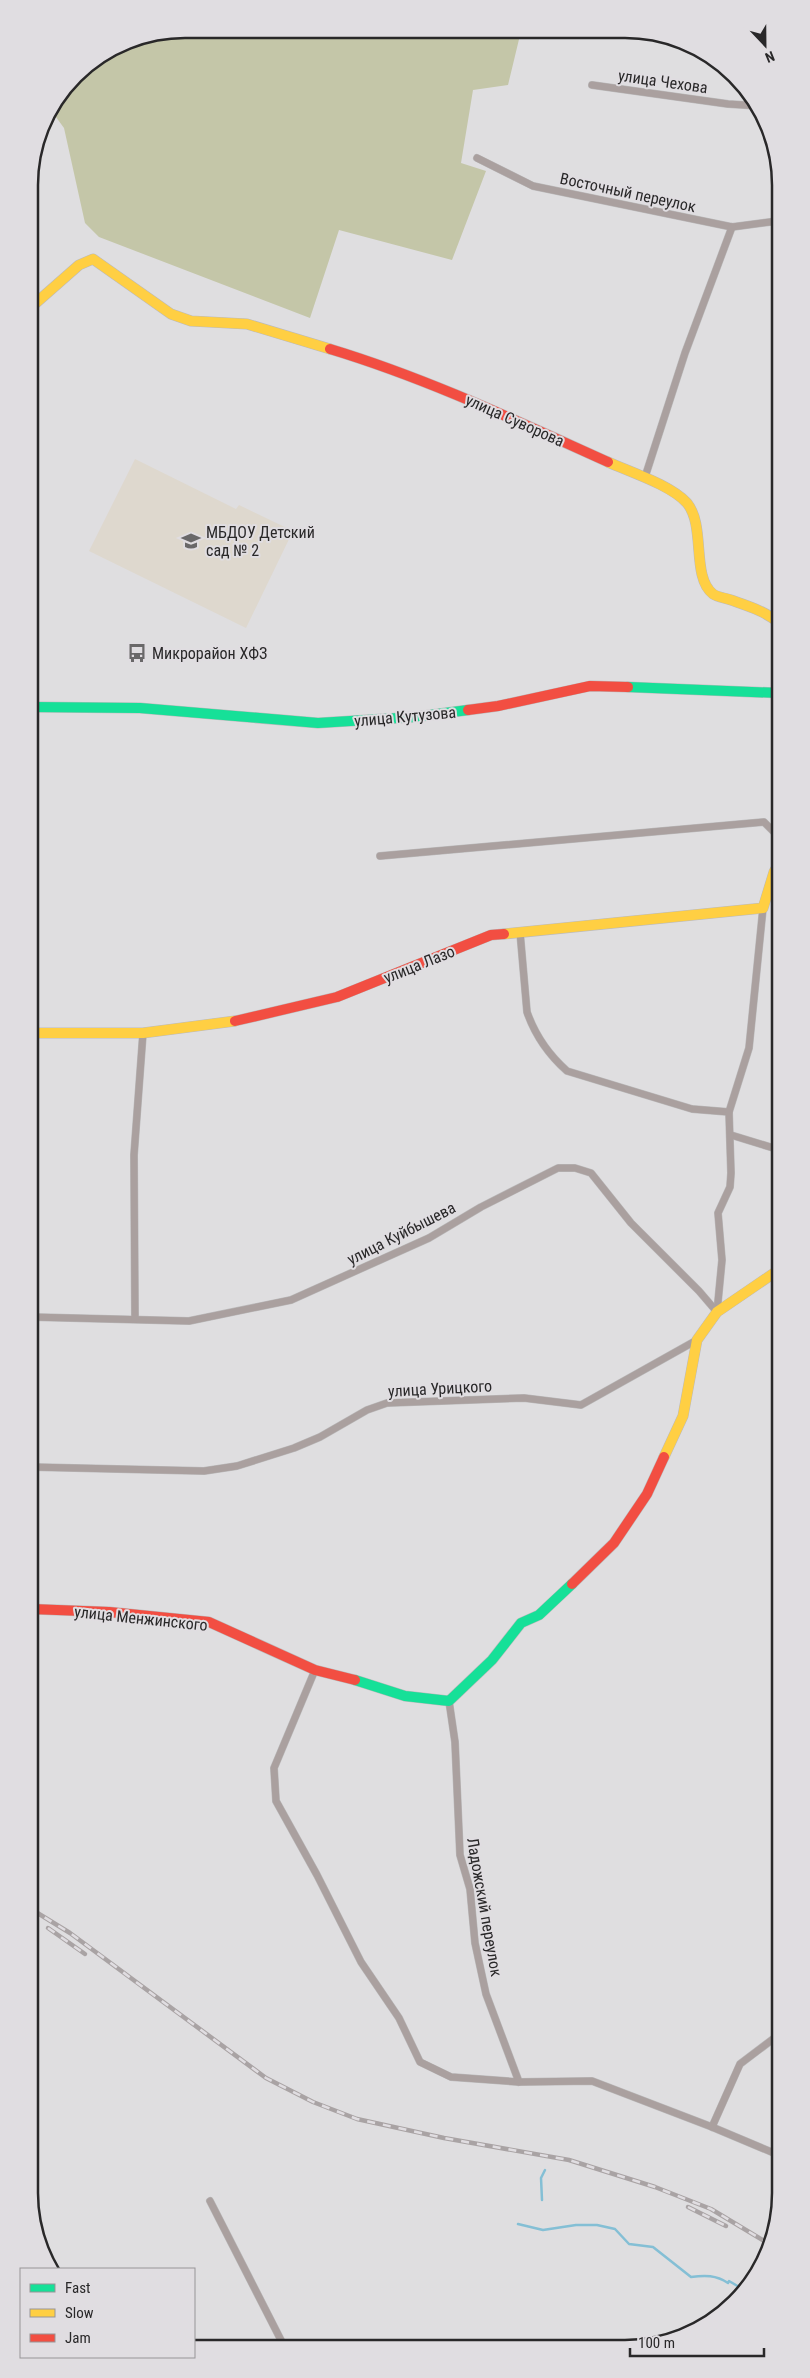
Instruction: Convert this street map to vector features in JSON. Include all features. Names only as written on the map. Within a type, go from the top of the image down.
[{"type":"street","name":"улица Чехова","points":[[592,85],[749,105]]},
{"type":"street","name":"Восточный переулок","points":[[477,158],[533,186],[732,227],[772,222]]},
{"type":"street","points":[[645,478],[685,353],[732,227]]},
{"type":"street","name":"улица Суворова","points":[[38,302],[79,265],[93,259],[171,314],[191,321],[247,324],[364,359],[465,398],[676,493],[688,504],[699,535],[701,567],[706,585],[713,594],[767,612],[772,617]]},
{"type":"street","name":"улица Кутузова","points":[[38,706],[140,708],[318,722],[415,717],[498,706],[590,686],[772,693]]},
{"type":"street","points":[[380,856],[764,822],[772,830]]},
{"type":"street","points":[[717,1312],[722,1260],[718,1212],[730,1187],[731,1135],[729,1112],[750,1048],[763,908],[772,879]]},
{"type":"street","name":"улица Лазо","points":[[38,1033],[143,1033],[234,1020],[337,997],[490,935],[763,908]]},
{"type":"street","points":[[520,932],[527,1012],[531,1024],[552,1057],[566,1071],[692,1110],[729,1112]]},
{"type":"street","points":[[135,1319],[134,1155],[143,1033]]},
{"type":"street","points":[[731,1135],[772,1148]]},
{"type":"street","name":"улица Куйбышева","points":[[38,1317],[189,1321],[291,1300],[430,1238],[481,1207],[558,1168],[575,1168],[591,1173],[631,1223],[699,1291],[717,1312]]},
{"type":"street","points":[[449,1701],[492,1660],[521,1623],[539,1615],[614,1543],[646,1494],[683,1416],[697,1340],[717,1312],[772,1274]]},
{"type":"street","name":"улица Урицкого","points":[[38,1467],[204,1471],[237,1466],[294,1448],[320,1437],[367,1410],[387,1403],[524,1398],[581,1405],[697,1340]]},
{"type":"street","name":"улица Менжинского","points":[[38,1609],[109,1612],[209,1622],[315,1670],[371,1684],[404,1696],[449,1701]]},
{"type":"street","points":[[315,1670],[274,1768],[276,1801],[318,1875],[361,1962],[399,2018],[420,2062],[451,2077],[519,2082],[592,2081],[772,2152]]},
{"type":"street","name":"Ладожский переулок","points":[[449,1701],[455,1742],[460,1855],[470,1888],[475,1943],[486,1994],[519,2082]]},
{"type":"street","points":[[712,2127],[740,2064],[772,2040]]},
{"type":"street","points":[[210,2201],[281,2340]]},
{"type":"shaded area","name":"МБДОУ Детский сад № 2","points":[[135,459],[236,509],[239,505],[293,531],[246,628],[89,551]]},
{"type":"green space","points":[[175,38],[519,38],[508,85],[473,90],[461,163],[486,171],[452,260],[339,230],[310,318],[99,237],[85,223],[64,128],[55,116],[68,95],[88,74],[119,53],[137,45],[156,40]]},
{"type":"waterway","points":[[542,2200],[541,2178],[545,2170]]},
{"type":"waterway","points":[[518,2224],[543,2230],[576,2225],[597,2225],[615,2229],[629,2244],[653,2247],[691,2277],[710,2276],[728,2283],[729,2281],[739,2287]]},
{"type":"railway","points":[[38,1913],[70,1933],[266,2078],[313,2102],[357,2119],[444,2138],[569,2160],[655,2187],[711,2209],[765,2241]]},
{"type":"railway","points":[[48,1928],[85,1954]]},
{"type":"railway","points":[[688,2207],[726,2226]]},
{"type":"traffic: fast","points":[[628,687],[772,693]]},
{"type":"traffic: fast","points":[[38,707],[140,708],[318,723],[415,717],[468,710]]},
{"type":"traffic: fast","points":[[355,1680],[405,1696],[449,1701],[492,1660],[521,1623],[539,1615],[572,1584]]},
{"type":"traffic: slow","points":[[38,301],[79,265],[93,259],[171,314],[191,321],[247,324],[330,349]]},
{"type":"traffic: slow","points":[[608,462],[661,485],[680,496],[693,513],[698,537],[702,576],[706,586],[715,595],[756,609],[772,618]]},
{"type":"traffic: slow","points":[[504,934],[763,908],[772,879]]},
{"type":"traffic: slow","points":[[38,1033],[143,1033],[235,1021]]},
{"type":"traffic: slow","points":[[664,1457],[683,1416],[697,1340],[717,1312],[772,1274]]},
{"type":"traffic: jam","points":[[330,349],[366,360],[436,387],[608,462]]},
{"type":"traffic: jam","points":[[468,710],[498,706],[590,686],[628,687]]},
{"type":"traffic: jam","points":[[235,1021],[337,997],[491,935],[504,934]]},
{"type":"traffic: jam","points":[[572,1584],[614,1543],[647,1494],[664,1457]]},
{"type":"traffic: jam","points":[[38,1609],[109,1612],[209,1622],[315,1670],[355,1680]]},
{"type":"place","name":"МБДОУ Детский сад № 2","points":[[191,541]]},
{"type":"place","name":"Микрорайон ХФЗ","points":[[137,653]]}]
